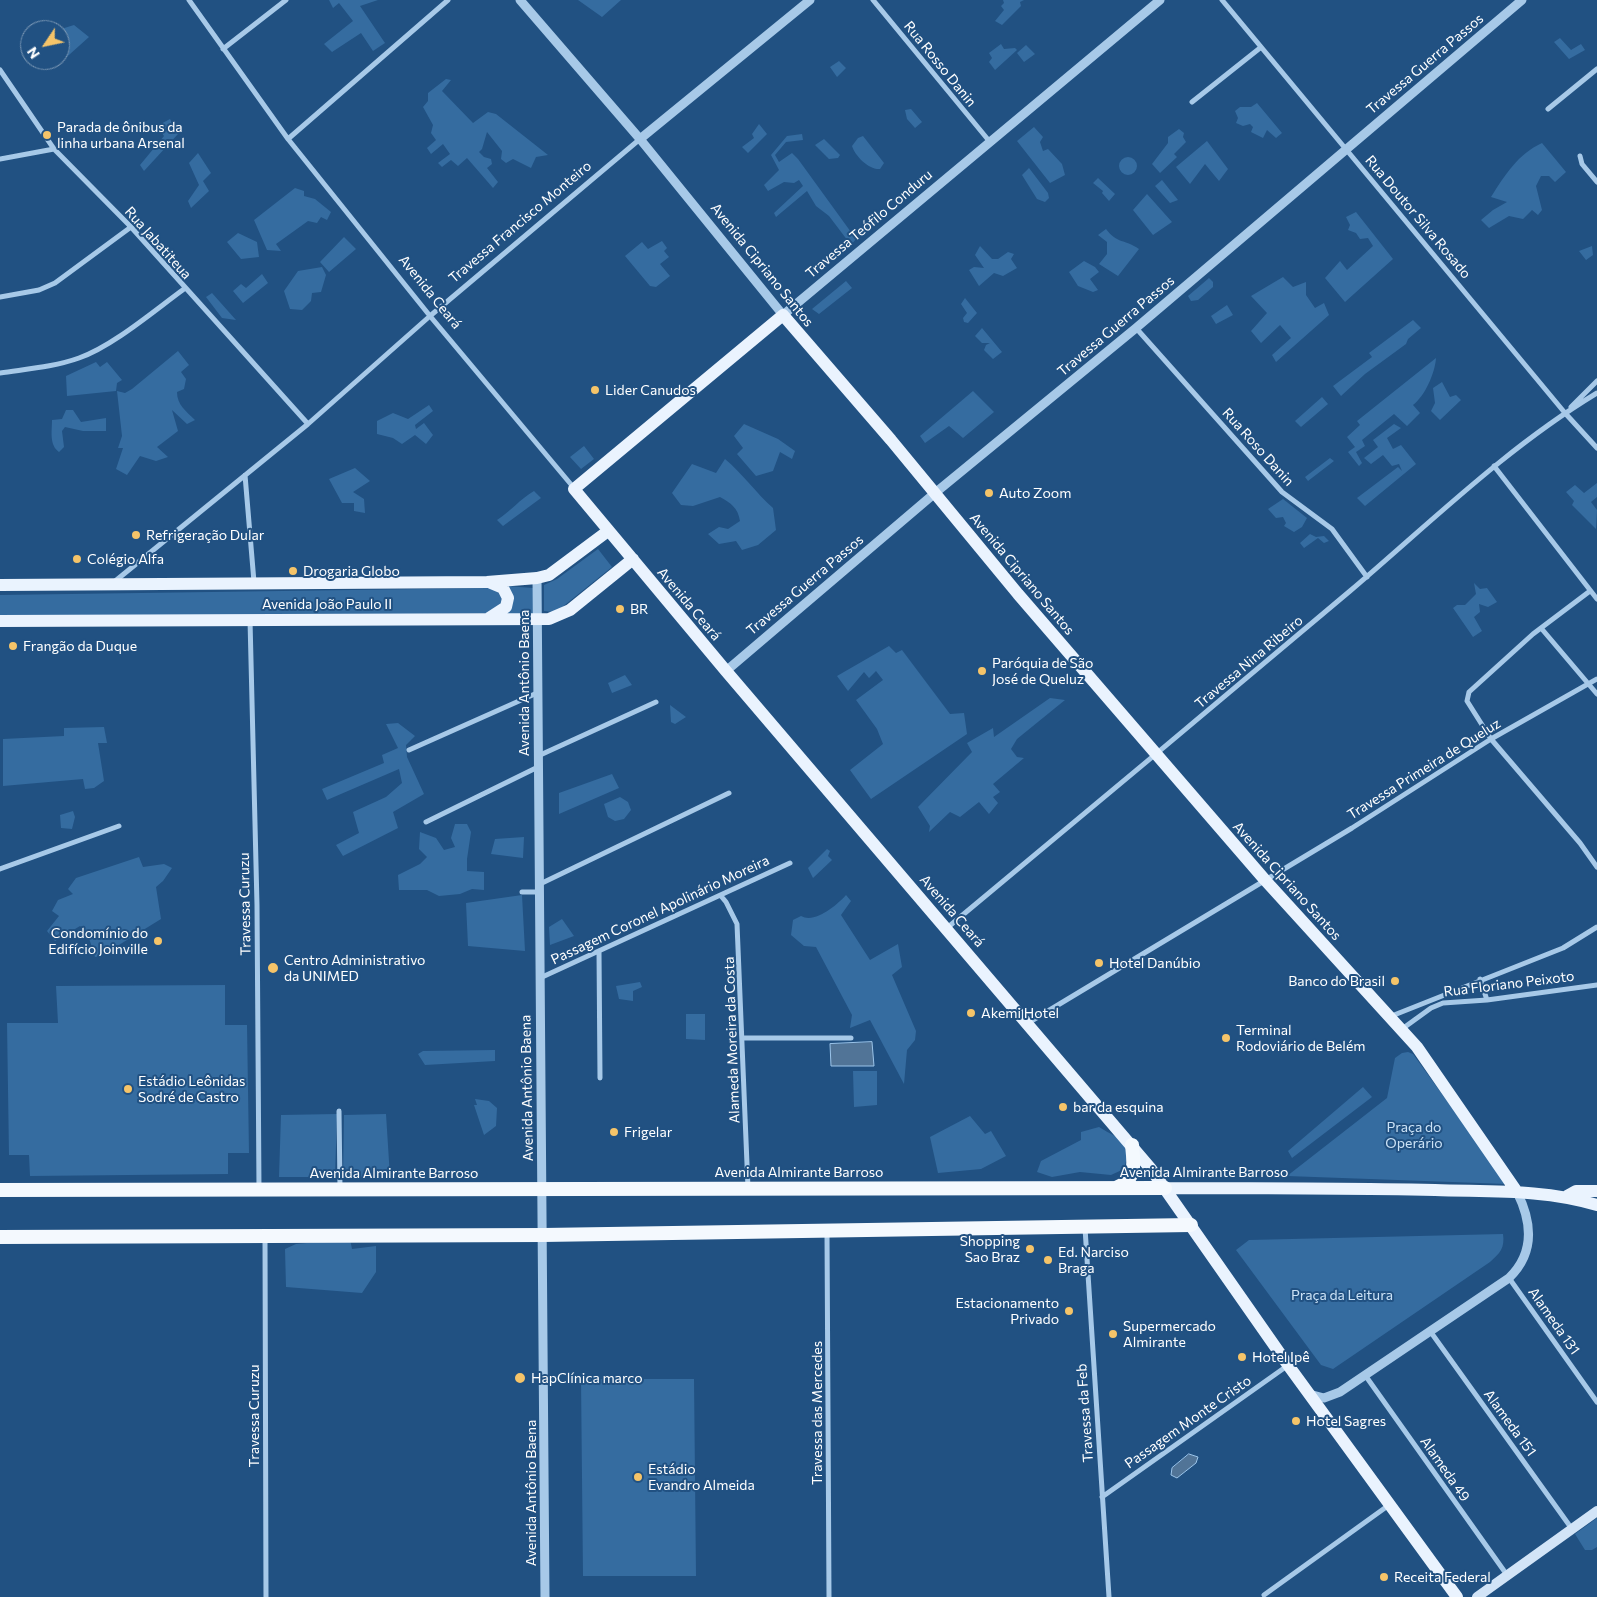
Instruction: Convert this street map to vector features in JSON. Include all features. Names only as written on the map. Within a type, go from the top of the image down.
[{"type":"highway","points":[[1115,1189],[1130,1179],[1134,1171],[1132,1145]]},
{"type":"highway","name":"Avenida Almirante Barroso","points":[[0,1190],[1165,1188]]},
{"type":"highway","points":[[0,1237],[543,1235],[1191,1226]]},
{"type":"main road","name":"Travessa Teófilo Conduru","points":[[574,489],[783,315]]},
{"type":"main road","name":"Avenida Cipriano Santos","points":[[783,315],[935,493],[1018,594],[1265,880],[1402,1029],[1436,1073],[1518,1192]]},
{"type":"main road","name":"Avenida Ceará","points":[[574,489],[726,671],[1132,1145],[1165,1188],[1288,1365],[1457,1597]]},
{"type":"main road","name":"Avenida João Paulo II","points":[[0,585],[487,582],[537,578],[556,572],[608,531]]},
{"type":"main road","name":"Avenida João Paulo II","points":[[0,621],[556,618],[563,615],[633,559]]},
{"type":"main road","points":[[487,582],[503,588],[508,598],[506,608],[489,618]]},
{"type":"main road","name":"Avenida Almirante Barroso","points":[[1165,1188],[1339,1188],[1518,1192],[1567,1196],[1597,1205]]},
{"type":"main road","points":[[1567,1196],[1576,1191],[1597,1191]]},
{"type":"main road","points":[[1477,1597],[1597,1511]]},
{"type":"street","name":"Avenida Ceará","points":[[189,0],[288,139],[430,316],[574,489]]},
{"type":"street","points":[[223,49],[286,0]]},
{"type":"street","points":[[288,139],[448,0]]},
{"type":"street","name":"Avenida Cipriano Santos","points":[[520,0],[640,139],[783,315]]},
{"type":"street","name":"Travessa Francisco Monteiro","points":[[113,583],[246,476],[430,316],[640,139],[810,0]]},
{"type":"street","name":"Rua Rosso Danin","points":[[873,0],[990,143]]},
{"type":"street","name":"Travessa Teófilo Conduru","points":[[783,315],[1160,0]]},
{"type":"street","name":"Rua Doutor Silva Rosado","points":[[1222,0],[1260,48],[1597,448]]},
{"type":"street","name":"Travessa Guerra Passos","points":[[726,671],[935,493],[1136,328],[1522,0]]},
{"type":"street","points":[[1192,102],[1260,48]]},
{"type":"street","points":[[1548,109],[1597,69]]},
{"type":"street","name":"Rua Jabatiteua","points":[[0,70],[54,149],[131,228],[184,289],[308,424]]},
{"type":"street","points":[[0,159],[54,149]]},
{"type":"street","points":[[1580,156],[1582,164],[1597,182]]},
{"type":"street","points":[[0,297],[38,290],[55,283],[131,228]]},
{"type":"street","points":[[0,373],[60,364],[80,358],[109,342],[184,289]]},
{"type":"street","name":"Rua Roso Danin","points":[[1136,328],[1270,479],[1290,498],[1332,529],[1367,577]]},
{"type":"street","name":"Travessa Nina Ribeiro","points":[[1565,412],[1597,380]]},
{"type":"street","name":"Travessa Nina Ribeiro","points":[[947,928],[1367,577],[1494,466],[1565,412],[1597,393]]},
{"type":"street","points":[[1494,466],[1597,599]]},
{"type":"street","points":[[246,476],[254,582]]},
{"type":"street","name":"Avenida Antônio Baena","points":[[537,578],[545,1597]]},
{"type":"street","points":[[1590,591],[1541,628],[1469,692],[1467,701],[1469,707],[1491,739],[1580,843],[1597,867]]},
{"type":"street","name":"Travessa Curuzu","points":[[250,619],[257,905],[259,1190]]},
{"type":"street","points":[[1541,628],[1597,694]]},
{"type":"street","name":"Travessa Primeira de Queluz","points":[[1028,1023],[1413,791],[1491,739],[1597,679]]},
{"type":"street","points":[[409,750],[537,693]]},
{"type":"street","points":[[538,757],[656,702]]},
{"type":"street","points":[[426,822],[538,767]]},
{"type":"street","points":[[522,892],[539,888],[729,792]]},
{"type":"street","points":[[0,869],[119,826]]},
{"type":"street","name":"Passagem Coronel Apolinário Moreira","points":[[540,978],[790,863]]},
{"type":"street","name":"Alameda Moreira da Costa","points":[[721,896],[738,924],[748,1189]]},
{"type":"street","name":"Rua Floriano Peixoto","points":[[1389,1017],[1480,979],[1562,948],[1597,927]]},
{"type":"street","points":[[599,951],[600,1078]]},
{"type":"street","points":[[1480,979],[1487,1000]]},
{"type":"street","name":"Rua Floriano Peixoto","points":[[1402,1029],[1438,1004],[1453,1001],[1487,1000],[1597,985]]},
{"type":"street","points":[[743,1038],[850,1038]]},
{"type":"street","points":[[339,1111],[340,1190]]},
{"type":"street","points":[[1309,1394],[1324,1398],[1331,1397],[1509,1278],[1522,1264],[1528,1234],[1528,1213],[1518,1192]]},
{"type":"street","name":"Travessa da Feb","points":[[1085,1227],[1109,1597]]},
{"type":"street","name":"Travessa das Mercedes","points":[[827,1230],[830,1597]]},
{"type":"street","name":"Travessa Curuzu","points":[[265,1236],[266,1597]]},
{"type":"street","name":"Alameda 131","points":[[1509,1278],[1597,1402]]},
{"type":"street","name":"Alameda 151","points":[[1430,1331],[1572,1529]]},
{"type":"street","name":"Passagem Monte Cristo","points":[[1102,1497],[1288,1365]]},
{"type":"street","name":"Alameda 49","points":[[1365,1375],[1507,1576]]},
{"type":"street","points":[[1264,1595],[1390,1504]]},
{"type":"green space","points":[[329,0],[378,0],[360,6],[385,43],[373,51],[361,33],[332,52],[324,44],[353,21],[339,3],[333,8]]},
{"type":"green space","points":[[578,0],[621,0],[602,17]]},
{"type":"green space","points":[[1003,0],[1024,0],[1020,2],[1021,6],[1002,25],[995,21],[1004,10],[1001,6],[1004,3]]},
{"type":"green space","points":[[74,25],[89,37],[70,54],[70,26]]},
{"type":"green space","points":[[1560,38],[1571,50],[1581,44],[1585,50],[1569,59],[1554,42]]},
{"type":"green space","points":[[1001,44],[1004,49],[1015,48],[1017,50],[995,70],[989,62],[992,58],[989,53]]},
{"type":"green space","points":[[1026,45],[1035,54],[1024,62],[1017,53]]},
{"type":"green space","points":[[839,61],[846,68],[837,77],[830,67]]},
{"type":"green space","points":[[446,79],[451,80],[442,91],[473,123],[488,112],[496,114],[548,155],[536,157],[531,168],[513,159],[506,163],[501,159],[502,151],[487,132],[482,149],[479,152],[484,157],[491,159],[492,164],[487,168],[498,182],[493,188],[467,158],[458,166],[451,160],[442,167],[438,163],[450,154],[443,144],[431,154],[427,148],[436,140],[431,133],[433,125],[423,107],[428,101],[428,93]]},
{"type":"green space","points":[[1257,103],[1282,133],[1276,138],[1267,130],[1263,138],[1251,132],[1253,127],[1250,124],[1243,126],[1236,123],[1238,118],[1235,111],[1240,107],[1251,107]]},
{"type":"green space","points":[[911,109],[922,122],[915,128],[907,119],[905,110]]},
{"type":"green space","points":[[170,119],[178,134],[144,171],[140,165],[164,136],[157,126]]},
{"type":"green space","points":[[759,124],[767,134],[748,153],[742,147],[754,138],[752,134]]},
{"type":"green space","points":[[1034,127],[1043,137],[1040,142],[1043,151],[1048,149],[1062,164],[1065,175],[1050,183],[1017,141]]},
{"type":"green space","points":[[1179,129],[1184,133],[1183,137],[1186,142],[1174,154],[1177,157],[1160,173],[1152,164],[1168,143],[1168,137]]},
{"type":"green space","points":[[802,134],[803,140],[786,142],[775,155],[779,162],[792,153],[798,159],[856,239],[851,245],[829,216],[816,206],[807,191],[776,217],[774,213],[803,186],[799,180],[794,183],[784,182],[768,191],[764,185],[779,170],[771,155],[787,136]]},
{"type":"green space","points":[[863,136],[884,163],[880,169],[867,165],[854,150],[852,146],[858,138]]},
{"type":"green space","points":[[824,139],[840,155],[838,158],[829,159],[815,145]]},
{"type":"green space","points":[[1207,141],[1228,169],[1219,181],[1205,164],[1190,184],[1176,167]]},
{"type":"green space","points":[[1542,143],[1566,172],[1555,182],[1549,176],[1541,176],[1536,186],[1542,210],[1538,215],[1532,210],[1523,219],[1509,216],[1489,228],[1481,220],[1507,202],[1491,197],[1519,159]]},
{"type":"green space","points":[[198,153],[211,173],[203,181],[209,191],[191,208],[188,201],[199,185],[189,163]]},
{"type":"green space","points":[[1128,157],[1134,160],[1137,166],[1134,172],[1128,175],[1122,172],[1119,166],[1122,160]]},
{"type":"green space","points":[[1029,168],[1048,193],[1049,198],[1045,202],[1037,199],[1022,175]]},
{"type":"green space","points":[[1098,178],[1115,194],[1109,201],[1102,193],[1103,191],[1093,183]]},
{"type":"green space","points":[[1162,180],[1178,200],[1170,203],[1155,186]]},
{"type":"green space","points":[[295,188],[304,191],[304,196],[315,199],[331,212],[327,220],[321,217],[317,223],[308,221],[276,244],[281,251],[267,250],[254,220]]},
{"type":"green space","points":[[1147,194],[1172,222],[1153,235],[1133,210]]},
{"type":"green space","points":[[1356,212],[1393,259],[1345,302],[1325,278],[1340,261],[1347,270],[1373,246],[1368,238],[1360,239],[1356,233],[1348,230],[1350,225],[1346,217]]},
{"type":"green space","points":[[1106,229],[1114,237],[1139,249],[1118,276],[1099,264],[1107,254],[1107,242],[1098,235]]},
{"type":"green space","points":[[238,233],[257,242],[259,257],[241,259],[227,242]]},
{"type":"green space","points":[[344,237],[356,249],[329,272],[320,262]]},
{"type":"green space","points":[[662,241],[667,248],[664,251],[669,257],[660,264],[670,276],[656,287],[650,286],[625,256],[642,242],[648,249]]},
{"type":"green space","points":[[980,246],[992,259],[998,259],[1008,252],[1014,254],[1011,259],[1017,268],[1003,276],[994,273],[979,286],[969,270],[974,267],[984,268],[975,255]]},
{"type":"green space","points":[[1592,246],[1593,255],[1586,260],[1579,251]]},
{"type":"green space","points":[[1084,261],[1095,267],[1099,272],[1090,279],[1098,290],[1093,292],[1078,286],[1069,272]]},
{"type":"green space","points":[[322,267],[326,275],[321,292],[312,293],[311,301],[302,310],[290,309],[284,291],[298,271]]},
{"type":"green space","points":[[262,274],[268,283],[243,303],[233,291],[241,284],[246,288]]},
{"type":"green space","points":[[1283,277],[1293,287],[1306,282],[1306,295],[1315,308],[1324,303],[1329,315],[1276,362],[1272,355],[1291,338],[1280,325],[1261,343],[1251,331],[1267,313],[1251,296]]},
{"type":"green space","points":[[1209,278],[1213,282],[1213,287],[1198,300],[1191,301],[1188,296]]},
{"type":"green space","points":[[846,281],[852,288],[819,314],[812,309]]},
{"type":"green space","points":[[212,293],[236,320],[222,318],[206,297]]},
{"type":"green space","points":[[965,298],[977,313],[968,323],[964,322],[963,318],[967,313],[961,304]]},
{"type":"green space","points":[[1227,305],[1233,315],[1216,324],[1211,316]]},
{"type":"green space","points":[[1413,320],[1421,328],[1408,339],[1406,344],[1365,374],[1341,396],[1333,386],[1372,357],[1369,353]]},
{"type":"green space","points":[[982,328],[1002,352],[993,359],[984,350],[986,345],[990,343],[982,343],[975,336]]},
{"type":"green space","points":[[178,351],[189,365],[181,372],[186,379],[184,389],[177,392],[177,397],[183,408],[195,420],[187,424],[172,410],[178,431],[157,447],[168,457],[156,461],[140,456],[127,475],[116,469],[123,448],[118,448],[122,436],[117,391],[125,393],[132,389]]},
{"type":"green space","points":[[1436,358],[1429,384],[1422,396],[1413,405],[1420,413],[1407,426],[1394,414],[1362,440],[1365,446],[1356,452],[1362,463],[1359,466],[1348,452],[1355,447],[1347,437],[1360,425],[1357,421]]},
{"type":"green space","points":[[96,362],[100,367],[107,362],[122,380],[117,383],[116,391],[67,396],[66,376]]},
{"type":"green space","points":[[1442,382],[1450,397],[1456,395],[1461,400],[1440,420],[1431,411],[1435,403],[1433,388]]},
{"type":"green space","points":[[973,391],[994,412],[963,438],[949,426],[925,443],[920,436]]},
{"type":"green space","points":[[1322,397],[1328,404],[1301,427],[1295,421]]},
{"type":"green space","points":[[429,405],[433,411],[415,425],[416,429],[424,423],[433,435],[426,444],[415,435],[402,444],[393,438],[377,434],[377,421],[393,413],[408,419]]},
{"type":"green space","points":[[66,410],[73,410],[81,422],[106,418],[106,431],[83,431],[65,427],[62,431],[64,447],[59,452],[52,442],[52,420],[62,419]]},
{"type":"green space","points":[[744,424],[778,439],[795,451],[792,459],[780,452],[773,471],[756,476],[737,454],[743,448],[734,436]]},
{"type":"green space","points":[[1394,424],[1401,428],[1387,438],[1393,449],[1401,445],[1416,464],[1365,506],[1357,498],[1398,467],[1402,471],[1399,464],[1392,466],[1383,455],[1371,464],[1364,458],[1378,447],[1373,440]]},
{"type":"green space","points":[[584,446],[594,459],[581,469],[570,457]]},
{"type":"green space","points":[[1330,458],[1334,461],[1308,481],[1305,477]]},
{"type":"green space","points":[[725,459],[773,508],[776,530],[758,545],[742,550],[736,541],[719,544],[708,534],[719,527],[728,529],[740,521],[736,509],[731,504],[720,497],[693,506],[681,505],[672,493],[692,464],[716,473]]},
{"type":"green space","points":[[355,468],[370,481],[353,492],[364,499],[365,513],[354,511],[354,503],[342,503],[329,479]]},
{"type":"green space","points":[[1597,483],[1597,497],[1591,502],[1597,510],[1596,529],[1572,505],[1574,501],[1566,492],[1575,485],[1584,493]]},
{"type":"green space","points":[[534,491],[541,498],[503,526],[497,520],[524,498]]},
{"type":"green space","points":[[1283,499],[1307,518],[1302,527],[1294,532],[1284,526],[1286,523],[1283,517],[1276,518],[1268,509]]},
{"type":"green space","points":[[1310,534],[1316,537],[1324,536],[1329,541],[1324,543],[1318,538],[1304,548],[1300,543]]},
{"type":"green space","points":[[598,549],[612,567],[561,608],[553,612],[544,611],[544,585],[557,579]]},
{"type":"green space","points":[[1474,583],[1480,589],[1487,588],[1497,602],[1488,607],[1479,604],[1480,612],[1474,617],[1482,631],[1473,637],[1453,608],[1457,605],[1465,605],[1476,594]]},
{"type":"green space","points":[[506,586],[533,588],[533,615],[502,615]]},
{"type":"green space","points":[[492,588],[499,591],[503,597],[501,608],[495,613],[0,619],[0,595]]},
{"type":"green space","points":[[889,646],[896,653],[902,650],[950,714],[964,713],[967,734],[871,799],[850,770],[883,744],[877,729],[856,700],[883,680],[876,671],[869,678],[864,672],[848,691],[837,676]]},
{"type":"green space","points":[[625,675],[632,685],[612,693],[608,683]]},
{"type":"green space","points":[[1050,698],[1065,700],[1017,739],[1011,749],[1017,757],[1024,758],[993,784],[1000,792],[993,797],[998,803],[989,814],[979,802],[960,817],[950,812],[929,832],[930,826],[918,807],[972,752],[967,743],[993,728],[994,737]]},
{"type":"green space","points":[[670,705],[686,717],[675,724],[671,722]]},
{"type":"green space","points":[[398,723],[415,736],[406,745],[407,757],[424,794],[393,812],[398,828],[343,856],[336,845],[359,833],[353,812],[386,797],[402,783],[399,769],[327,800],[322,789],[384,763],[382,755],[398,748],[386,724]]},
{"type":"green space","points":[[104,727],[107,743],[98,743],[104,781],[94,788],[85,789],[83,779],[3,786],[3,739],[64,736],[64,728]]},
{"type":"green space","points":[[612,774],[619,788],[559,814],[559,793]]},
{"type":"green space","points":[[620,797],[628,802],[631,810],[624,819],[615,821],[608,817],[604,804]]},
{"type":"green space","points":[[73,811],[75,817],[72,829],[61,828],[60,815]]},
{"type":"green space","points":[[455,824],[467,824],[471,832],[467,871],[484,872],[484,890],[472,889],[460,894],[439,896],[427,890],[399,890],[398,875],[420,864],[427,857],[419,849],[420,832],[436,838],[444,850],[455,847],[451,838]]},
{"type":"green space","points":[[524,837],[523,858],[491,854],[495,839]]},
{"type":"green space","points":[[827,849],[830,851],[828,856],[832,860],[813,878],[808,868]]},
{"type":"green space","points":[[139,857],[143,867],[164,864],[172,868],[156,887],[161,919],[101,956],[95,957],[87,932],[80,926],[55,941],[47,931],[59,916],[52,911],[58,900],[73,894],[68,889],[76,878]]},
{"type":"green space","points":[[522,895],[525,951],[468,946],[466,903]]},
{"type":"green space","points":[[846,895],[851,901],[841,915],[870,960],[898,944],[902,967],[892,975],[916,1031],[915,1040],[907,1050],[904,1084],[870,1020],[850,1028],[852,1015],[816,947],[804,946],[791,935],[793,920],[801,916],[813,918],[819,916],[837,904]]},
{"type":"green space","points":[[562,919],[574,936],[550,945],[549,927]]},
{"type":"green space","points":[[640,982],[642,987],[633,991],[633,1001],[619,999],[616,986]]},
{"type":"green space","name":"Estádio Leônidas Sodré de Castro","points":[[225,985],[225,1025],[247,1025],[249,1153],[228,1153],[228,1174],[30,1176],[29,1155],[9,1155],[7,1023],[58,1023],[56,986]]},
{"type":"green space","points":[[686,1014],[705,1014],[705,1040],[686,1039]]},
{"type":"green space","points":[[495,1050],[495,1061],[425,1065],[418,1054],[423,1051]]},
{"type":"green space","name":"Praça do Operário","points":[[1408,1052],[1413,1054],[1507,1184],[1287,1176],[1387,1098],[1395,1058],[1402,1053]]},
{"type":"green space","points":[[853,1071],[877,1071],[877,1105],[854,1107]]},
{"type":"green space","points":[[1363,1087],[1372,1097],[1292,1158],[1288,1151]]},
{"type":"green space","points":[[475,1099],[489,1101],[497,1108],[496,1126],[484,1135],[474,1105],[477,1105]]},
{"type":"green space","points":[[337,1114],[335,1177],[279,1177],[281,1115]]},
{"type":"green space","points":[[386,1114],[390,1177],[343,1178],[344,1115]]},
{"type":"green space","points":[[970,1116],[985,1134],[991,1131],[1006,1156],[981,1169],[938,1173],[930,1137]]},
{"type":"green space","points":[[1099,1127],[1119,1139],[1126,1147],[1124,1169],[1111,1175],[1080,1172],[1052,1177],[1037,1172],[1041,1161],[1081,1140],[1081,1132]]},
{"type":"green space","name":"Praça da Leitura","points":[[1503,1234],[1501,1250],[1490,1262],[1333,1369],[1321,1365],[1236,1250],[1249,1240]]},
{"type":"green space","points":[[350,1239],[352,1249],[376,1246],[376,1272],[362,1293],[286,1287],[285,1249],[296,1244]]},
{"type":"green space","name":"Estádio Evandro Almeida","points":[[581,1379],[694,1379],[696,1576],[583,1576]]},
{"type":"green space","points":[[1597,1518],[1597,1547],[1592,1550],[1585,1550],[1575,1534]]},
{"type":"shaded area","points":[[872,1042],[874,1066],[831,1066],[830,1044]]},
{"type":"shaded area","points":[[1189,1454],[1198,1457],[1196,1463],[1177,1478],[1171,1475],[1172,1468]]},
{"type":"place","name":"Parada de ônibus da linha urbana Arsenal","points":[[47,135]]},
{"type":"place","name":"Lider Canudos","points":[[595,390]]},
{"type":"place","name":"Auto Zoom","points":[[989,493]]},
{"type":"place","name":"Refrigeração Dular","points":[[136,535]]},
{"type":"place","name":"Colégio Alfa","points":[[77,559]]},
{"type":"place","name":"Drogaria Globo","points":[[293,571]]},
{"type":"place","name":"BR","points":[[620,609]]},
{"type":"place","name":"Frangão da Duque","points":[[13,646]]},
{"type":"place","name":"Paróquia de São José de Queluz","points":[[982,671]]},
{"type":"place","name":"Condomínio do Edifício Joinville","points":[[158,941]]},
{"type":"place","name":"Hotel Danúbio","points":[[1099,963]]},
{"type":"place","name":"Centro Administrativo da UNIMED","points":[[273,968]]},
{"type":"place","name":"Banco do Brasil","points":[[1395,981]]},
{"type":"place","name":"Akemi Hotel","points":[[971,1013]]},
{"type":"place","name":"Terminal Rodoviário de Belém","points":[[1226,1038]]},
{"type":"place","name":"Estádio Leônidas Sodré de Castro","points":[[128,1089]]},
{"type":"place","name":"bar da esquina","points":[[1063,1107]]},
{"type":"place","name":"Frigelar","points":[[614,1132]]},
{"type":"place","name":"Shopping Sao Braz","points":[[1030,1249]]},
{"type":"place","name":"Ed. Narciso Braga","points":[[1048,1260]]},
{"type":"place","name":"Estacionamento Privado","points":[[1069,1311]]},
{"type":"place","name":"Supermercado Almirante","points":[[1113,1334]]},
{"type":"place","name":"Hotel Ipê","points":[[1242,1357]]},
{"type":"place","name":"HapClínica marco","points":[[520,1378]]},
{"type":"place","name":"Hotel Sagres","points":[[1296,1421]]},
{"type":"place","name":"Estádio Evandro Almeida","points":[[638,1477]]},
{"type":"place","name":"Receita Federal","points":[[1384,1577]]}]
